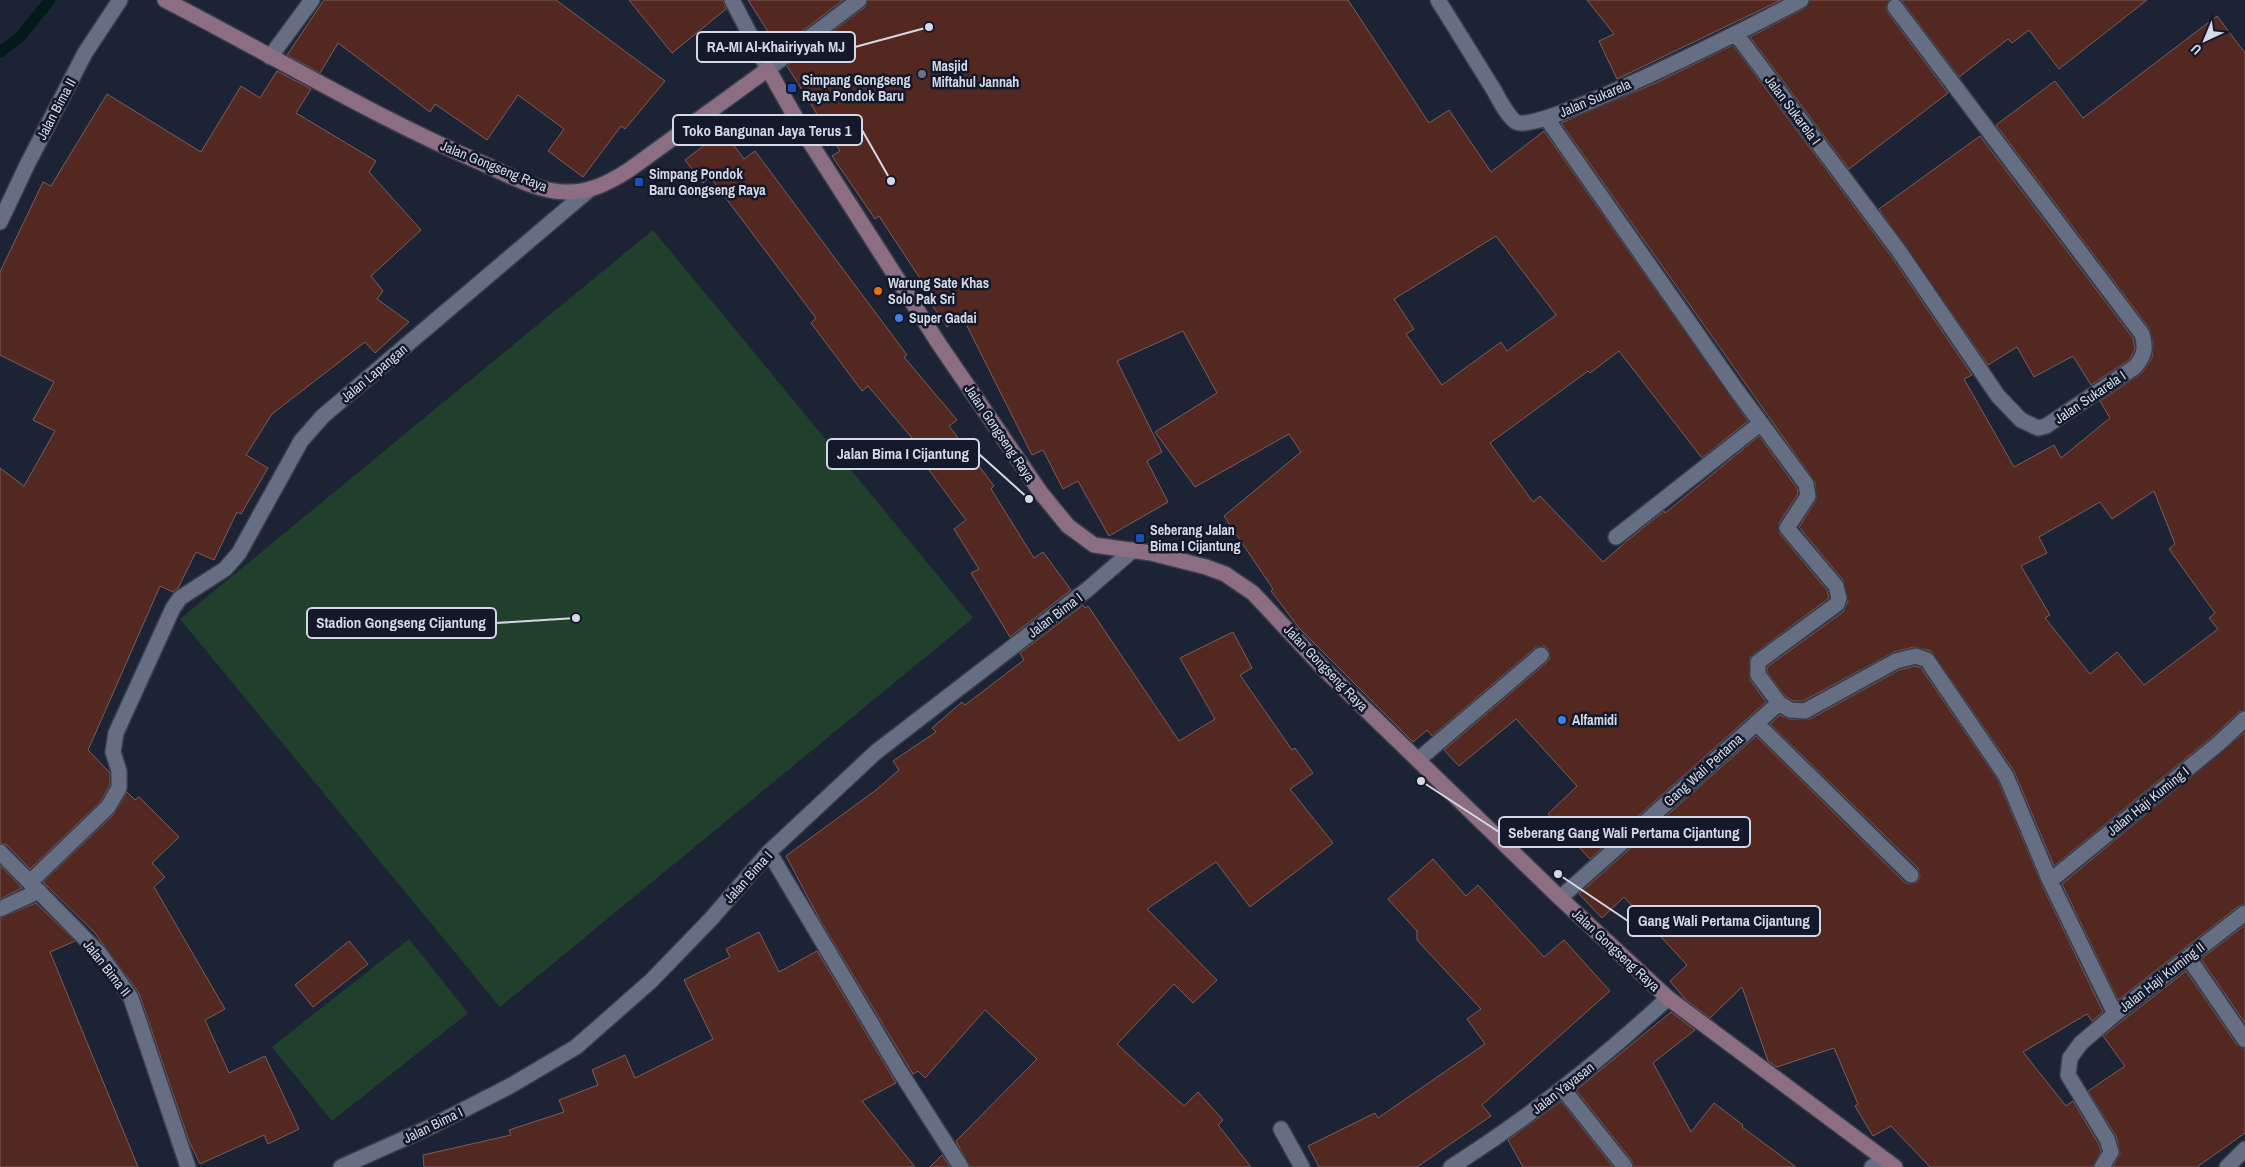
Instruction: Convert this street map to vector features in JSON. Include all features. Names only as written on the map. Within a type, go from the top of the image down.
[{"type":"street","name":"Jalan Bima II","points":[[0,222],[85,53],[120,0]]},
{"type":"street","name":"Jalan Gongseng Raya","points":[[165,0],[437,144],[543,188],[566,192],[589,190],[607,183],[629,170],[768,69],[806,136],[933,335],[1057,514],[1068,526],[1094,545],[1151,553],[1206,567],[1225,574],[1253,593],[1325,670],[1419,759],[1560,898],[1668,998],[1884,1164]]},
{"type":"street","points":[[270,57],[312,0]]},
{"type":"street","points":[[732,0],[768,69],[859,0]]},
{"type":"street","name":"Jalan Sukarela","points":[[1438,0],[1501,102],[1517,122],[1532,124],[1672,65],[1801,0]]},
{"type":"street","name":"Jalan Sukarela I","points":[[1736,34],[1899,251],[1998,396],[2021,420],[2038,428],[2046,426],[2135,367],[2142,357],[2145,347],[2142,334],[1894,8]]},
{"type":"street","points":[[1547,119],[1806,484],[1808,496],[1788,528],[1836,586],[1839,598],[1837,604],[1758,662],[1758,676],[1779,702],[1790,710],[1806,711],[1896,661],[1916,656],[1927,660],[2006,776],[2050,881],[2114,1014]]},
{"type":"street","name":"Jalan Lapangan","points":[[35,886],[108,807],[119,788],[119,771],[113,752],[116,733],[174,608],[180,598],[226,569],[239,554],[301,441],[323,416],[589,190]]},
{"type":"street","points":[[1616,537],[1761,423]]},
{"type":"street","name":"Jalan Bima I","points":[[341,1167],[422,1130],[510,1086],[576,1047],[651,981],[711,919],[769,852],[876,752],[1088,589],[1133,550]]},
{"type":"street","points":[[1419,759],[1541,655]]},
{"type":"street","name":"Gang Wali Pertama","points":[[1560,898],[1779,702]]},
{"type":"street","name":"Jalan Haji Kuming I","points":[[2050,881],[2218,744],[2245,719]]},
{"type":"street","points":[[1756,723],[1911,875]]},
{"type":"street","name":"Jalan Bima II","points":[[0,852],[100,954],[131,998],[188,1167]]},
{"type":"street","points":[[769,852],[899,1070],[961,1167]]},
{"type":"street","points":[[0,908],[35,886]]},
{"type":"street","name":"Jalan Haji Kuming II","points":[[2102,1167],[2111,1152],[2107,1139],[2068,1075],[2070,1058],[2082,1043],[2114,1014],[2245,913]]},
{"type":"street","points":[[2188,957],[2245,1040]]},
{"type":"street","name":"Jalan Yayasan","points":[[1451,1167],[1518,1123],[1563,1089],[1668,998]]},
{"type":"street","points":[[1563,1089],[1625,1167]]},
{"type":"street","points":[[1281,1129],[1302,1167]]},
{"type":"street","points":[[2226,1167],[2245,1150]]},
{"type":"green space","points":[[653,230],[973,618],[500,1007],[180,619]]},
{"type":"green space","points":[[409,939],[468,1013],[332,1121],[272,1047]]},
{"type":"building","points":[[324,0],[556,0],[665,81],[625,129],[621,126],[583,177],[548,151],[564,129],[518,95],[487,140],[435,104],[430,112],[338,43],[320,73],[287,55]]},
{"type":"building","points":[[629,0],[723,0],[726,9],[672,53]]},
{"type":"building","points":[[748,0],[843,0],[779,49]]},
{"type":"building","points":[[868,0],[1348,0],[1429,123],[1449,110],[1491,172],[1544,131],[1748,421],[1702,458],[1619,351],[1590,373],[1588,371],[1490,443],[1533,502],[1540,496],[1603,562],[1759,436],[1797,488],[1798,494],[1779,523],[1780,534],[1827,590],[1829,598],[1750,657],[1750,680],[1766,702],[1590,859],[1548,814],[1577,786],[1516,719],[1459,766],[1444,750],[1547,662],[1550,658],[1548,649],[1544,646],[1535,648],[1432,736],[1427,730],[1413,742],[1300,629],[1271,591],[1273,589],[1224,516],[1301,452],[1289,434],[1195,487],[1155,432],[1217,393],[1183,331],[1117,361],[1162,452],[1147,461],[1168,502],[1109,536],[1078,481],[1063,489],[1043,450],[1032,455],[962,316],[947,327],[921,289],[925,286],[879,216],[875,219],[832,156],[840,151],[787,66],[865,7]],"holes":[[[1496,236],[1556,315],[1507,351],[1501,342],[1442,385],[1406,334],[1414,329],[1394,299]]]},
{"type":"building","points":[[1587,0],[1781,0],[1617,79],[1599,41],[1614,34]]},
{"type":"building","points":[[1810,0],[1889,0],[1886,8],[1888,13],[1948,93],[1849,169],[1750,37],[1805,8]]},
{"type":"building","points":[[1901,0],[2147,0],[2059,69],[2029,30],[2012,43],[2008,39],[1959,77]]},
{"type":"building","points":[[2217,16],[2245,53],[2245,710],[2239,712],[2212,737],[2054,866],[2014,771],[1931,651],[1914,647],[1894,652],[1803,701],[1793,701],[1785,696],[1767,672],[1767,667],[1843,612],[1848,601],[1843,580],[1799,527],[1816,500],[1815,482],[1561,123],[1658,82],[1733,45],[1891,256],[1972,375],[1964,379],[2014,467],[2054,445],[2061,458],[2110,418],[2100,401],[2142,373],[2152,358],[2153,343],[2149,328],[1996,125],[2055,81],[2083,118]],"holes":[[[2154,491],[2175,544],[2169,549],[2215,613],[2209,618],[2218,629],[2144,685],[2117,652],[2090,674],[2045,618],[2050,615],[2021,566],[2047,553],[2039,537],[2100,502],[2112,519]]]},
{"type":"building","points":[[277,71],[311,89],[296,113],[376,161],[369,172],[421,230],[371,276],[383,291],[377,299],[409,322],[375,353],[365,342],[272,414],[246,455],[268,468],[241,514],[237,512],[214,560],[196,552],[178,588],[173,592],[160,586],[88,750],[110,773],[110,785],[101,801],[30,869],[7,845],[0,843],[0,468],[24,486],[55,431],[33,420],[54,382],[0,355],[0,272],[43,182],[51,186],[107,94],[201,152],[241,86],[260,98]]},
{"type":"building","points":[[723,131],[744,159],[755,151],[907,355],[904,357],[957,420],[949,426],[994,486],[991,489],[1034,558],[1043,552],[1071,590],[1010,637],[971,573],[979,569],[954,529],[966,520],[923,462],[929,458],[868,386],[862,391],[811,323],[816,318],[710,177],[703,183],[685,160]]},
{"type":"building","points":[[1980,136],[2133,338],[2135,349],[2129,360],[2091,385],[2073,356],[2034,377],[2017,347],[1988,365],[1879,209]]},
{"type":"building","points":[[1083,605],[1085,608],[1088,606],[1179,741],[1215,719],[1180,658],[1233,632],[1252,668],[1240,675],[1292,750],[1295,748],[1313,773],[1290,789],[1333,843],[1250,907],[1216,862],[1147,909],[1217,980],[1193,1003],[1174,984],[1117,1044],[1184,1106],[1198,1092],[1223,1120],[1218,1125],[1251,1167],[970,1167],[956,1141],[1037,1059],[985,1010],[925,1078],[918,1071],[913,1074],[820,920],[786,856],[876,790],[899,770],[893,761],[936,732],[932,728],[962,702],[965,705],[1024,660],[1020,653]]},
{"type":"building","points":[[1915,666],[1921,668],[1998,780],[2042,885],[2103,1012],[2092,1021],[2087,1014],[2023,1052],[2066,1106],[2073,1101],[2101,1151],[2093,1167],[1930,1167],[1891,1126],[1873,1136],[1855,1106],[1858,1104],[1834,1048],[1777,1067],[1768,1061],[1742,987],[1710,1018],[1686,1000],[1670,981],[1687,965],[1624,897],[1602,918],[1579,894],[1756,736],[1904,882],[1909,884],[1917,882],[1920,877],[1918,868],[1770,724],[1780,715],[1789,719],[1810,719],[1899,670]]},
{"type":"building","points":[[2245,732],[2245,904],[2239,906],[2118,1000],[2062,884]]},
{"type":"building","points":[[127,792],[135,800],[139,797],[179,837],[152,863],[165,877],[154,887],[225,1009],[205,1020],[229,1073],[265,1056],[299,1129],[268,1144],[264,1135],[200,1164],[189,1141],[139,993],[95,933],[43,882],[114,814]]},
{"type":"building","points":[[1433,859],[1466,896],[1478,885],[1544,957],[1564,940],[1610,991],[1482,1105],[1491,1116],[1417,1167],[1319,1167],[1308,1146],[1375,1113],[1378,1118],[1485,1044],[1467,1019],[1481,1009],[1417,940],[1417,931],[1388,899]]},
{"type":"building","points":[[0,865],[22,888],[0,899]]},
{"type":"building","points":[[36,903],[75,941],[50,952],[138,1167],[0,1167],[0,918]]},
{"type":"building","points":[[2245,925],[2245,1023],[2201,959]]},
{"type":"building","points":[[759,932],[779,972],[817,951],[896,1083],[862,1101],[915,1167],[424,1167],[423,1155],[511,1135],[509,1130],[564,1112],[559,1100],[598,1085],[592,1070],[625,1055],[635,1078],[713,1039],[684,980],[730,957],[726,949]]},
{"type":"building","points":[[349,941],[368,964],[313,1007],[295,985]]},
{"type":"building","points":[[2186,971],[2237,1045],[2245,1049],[2245,1133],[2197,1167],[2113,1167],[2120,1153],[2116,1136],[2088,1091],[2125,1066],[2103,1036]]},
{"type":"building","points":[[1671,1012],[1695,1030],[1653,1063],[1691,1132],[1714,1103],[1743,1125],[1742,1127],[1796,1167],[1634,1167],[1632,1161],[1576,1090]]},
{"type":"building","points":[[1561,1101],[1613,1167],[1523,1167],[1508,1140]]},
{"type":"building","points":[[942,1155],[950,1167],[930,1167]]},
{"type":"waterway","points":[[0,52],[19,38],[50,0]]},
{"type":"place","name":"RA-MI Al-Khairiyyah MJ","points":[[929,27]]},
{"type":"place","name":"Masjid Miftahul Jannah","points":[[922,74]]},
{"type":"place","name":"Simpang Gongseng Raya Pondok Baru","points":[[792,88]]},
{"type":"place","name":"Toko Bangunan Jaya Terus 1","points":[[891,181]]},
{"type":"place","name":"Simpang Pondok Baru Gongseng Raya","points":[[639,182]]},
{"type":"place","name":"Warung Sate Khas Solo Pak Sri","points":[[878,291]]},
{"type":"place","name":"Super Gadai","points":[[899,318]]},
{"type":"place","name":"Jalan Bima I Cijantung","points":[[1029,499]]},
{"type":"place","name":"Seberang Jalan Bima I Cijantung","points":[[1140,538]]},
{"type":"place","name":"Stadion Gongseng Cijantung","points":[[576,618]]},
{"type":"place","name":"Alfamidi","points":[[1562,720]]},
{"type":"place","name":"Seberang Gang Wali Pertama Cijantung","points":[[1421,781]]},
{"type":"place","name":"Gang Wali Pertama Cijantung","points":[[1558,874]]}]
